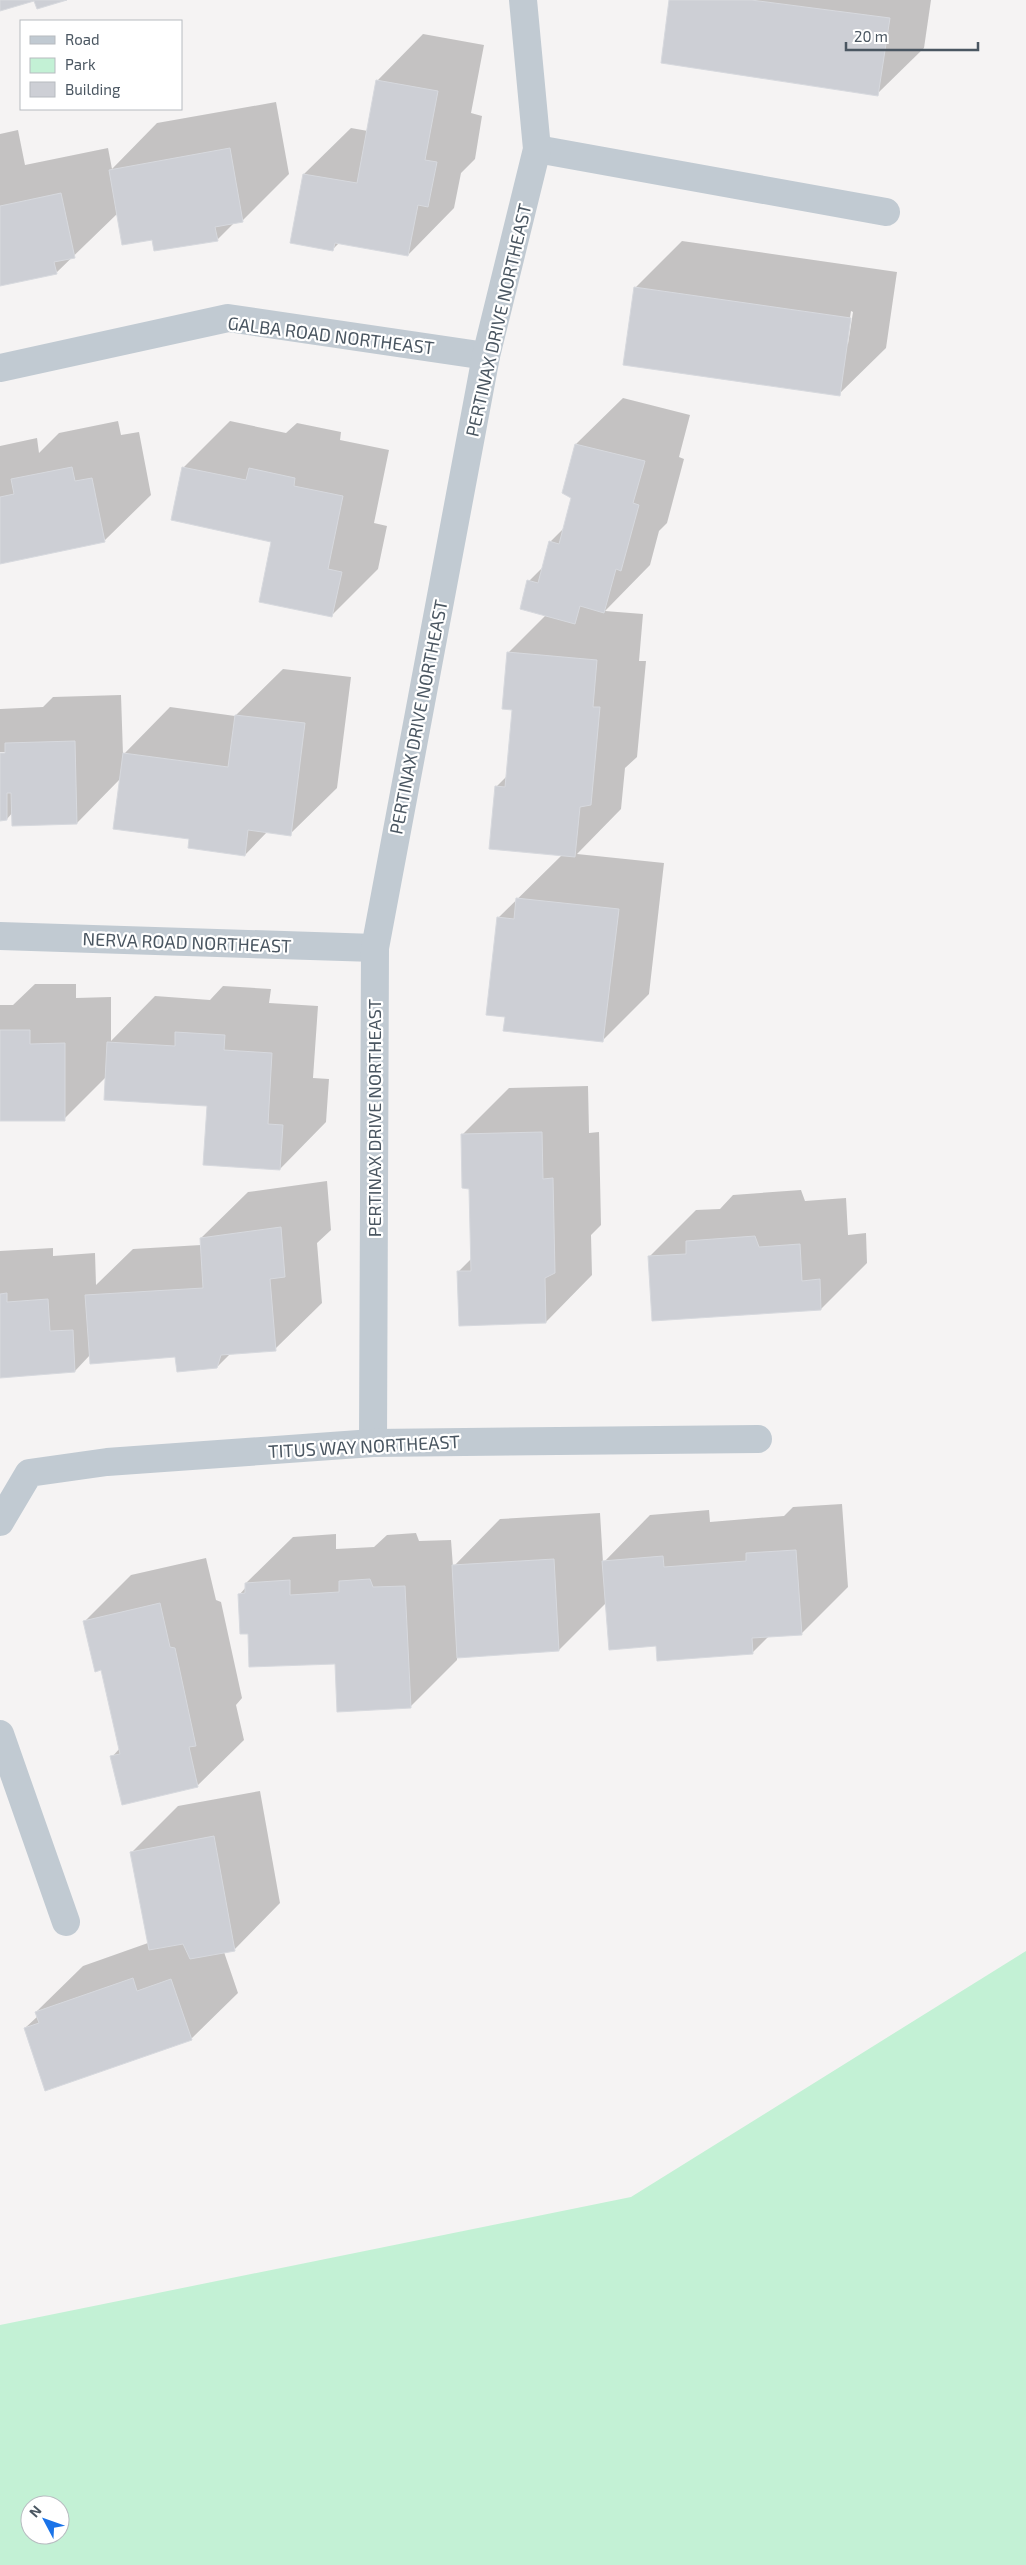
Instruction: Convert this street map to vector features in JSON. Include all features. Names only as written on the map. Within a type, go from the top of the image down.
[{"type":"street","name":"PERTINAX DRIVE NORTHEAST","points":[[373,1443],[375,948],[486,356],[538,149],[523,0]]},
{"type":"street","points":[[538,149],[886,212]]},
{"type":"street","name":"GALBA ROAD NORTHEAST","points":[[0,368],[228,318],[486,356]]},
{"type":"street","name":"NERVA ROAD NORTHEAST","points":[[0,936],[375,948]]},
{"type":"street","name":"TITUS WAY NORTHEAST","points":[[0,1522],[28,1473],[108,1462],[373,1443],[758,1439]]},
{"type":"street","points":[[0,1734],[66,1922]]},
{"type":"green space","points":[[1026,1951],[1026,2565],[0,2565],[0,2325],[631,2197]]},
{"type":"building","points":[[0,0],[67,0],[37,9],[34,1],[0,11]]},
{"type":"building","points":[[669,0],[751,0],[890,18],[878,96],[661,63]]},
{"type":"building","points":[[376,80],[438,91],[425,160],[437,162],[428,207],[418,205],[408,256],[335,243],[333,251],[290,243],[303,174],[357,183]]},
{"type":"building","points":[[230,148],[243,222],[215,227],[218,241],[154,251],[152,240],[122,245],[109,170]]},
{"type":"building","points":[[61,193],[75,258],[54,262],[57,274],[0,286],[0,206]]},
{"type":"building","points":[[634,287],[851,318],[840,396],[623,365]]},
{"type":"building","points":[[575,444],[645,461],[633,503],[639,505],[621,571],[616,569],[604,613],[580,606],[575,624],[520,609],[527,580],[538,583],[549,541],[559,544],[571,498],[562,493]]},
{"type":"building","points":[[72,467],[75,481],[92,478],[105,542],[0,564],[0,497],[14,494],[11,479]]},
{"type":"building","points":[[182,467],[246,480],[249,468],[295,478],[294,486],[343,496],[328,569],[342,572],[332,617],[259,602],[271,542],[171,520]]},
{"type":"building","points":[[507,652],[597,660],[593,707],[600,707],[591,805],[580,807],[575,857],[489,849],[495,786],[505,787],[512,710],[502,709]]},
{"type":"building","points":[[235,715],[305,723],[291,836],[248,830],[245,856],[188,848],[189,839],[113,829],[123,753],[228,767]]},
{"type":"building","points":[[75,741],[77,824],[12,826],[11,793],[7,793],[7,820],[0,821],[0,753],[5,753],[5,743]]},
{"type":"building","points":[[516,898],[619,909],[603,1042],[503,1031],[505,1017],[486,1015],[497,917],[514,919]]},
{"type":"building","points":[[0,1030],[30,1030],[30,1044],[65,1043],[65,1121],[0,1121]]},
{"type":"building","points":[[175,1032],[225,1035],[224,1050],[272,1053],[268,1124],[283,1125],[280,1170],[203,1165],[207,1106],[104,1100],[107,1042],[175,1046]]},
{"type":"building","points":[[542,1132],[543,1179],[553,1178],[555,1273],[545,1278],[546,1323],[459,1326],[457,1271],[471,1271],[469,1189],[462,1188],[461,1134]]},
{"type":"building","points":[[281,1227],[285,1277],[270,1279],[276,1351],[221,1355],[217,1368],[177,1372],[175,1357],[90,1364],[85,1295],[203,1288],[200,1238]]},
{"type":"building","points":[[755,1236],[759,1247],[800,1244],[802,1281],[820,1279],[821,1310],[652,1321],[648,1256],[686,1254],[686,1241]]},
{"type":"building","points":[[7,1293],[7,1302],[48,1299],[50,1331],[73,1330],[75,1372],[0,1378],[0,1294]]},
{"type":"building","points":[[796,1550],[802,1635],[752,1638],[753,1654],[657,1661],[656,1646],[609,1650],[602,1561],[663,1556],[664,1567],[746,1561],[746,1553]]},
{"type":"building","points":[[554,1559],[559,1651],[457,1658],[452,1565]]},
{"type":"building","points":[[370,1579],[373,1587],[405,1586],[411,1708],[337,1712],[335,1664],[249,1667],[248,1634],[240,1634],[238,1594],[245,1593],[245,1583],[290,1580],[290,1595],[339,1592],[339,1581]]},
{"type":"building","points":[[160,1603],[170,1647],[175,1648],[196,1746],[189,1747],[198,1787],[122,1805],[110,1756],[120,1754],[101,1670],[95,1672],[83,1621]]},
{"type":"building","points":[[214,1836],[235,1951],[190,1959],[183,1944],[149,1950],[130,1852]]},
{"type":"building","points":[[133,1978],[137,1991],[171,1979],[192,2040],[45,2091],[24,2028],[39,2023],[35,2012]]}]
